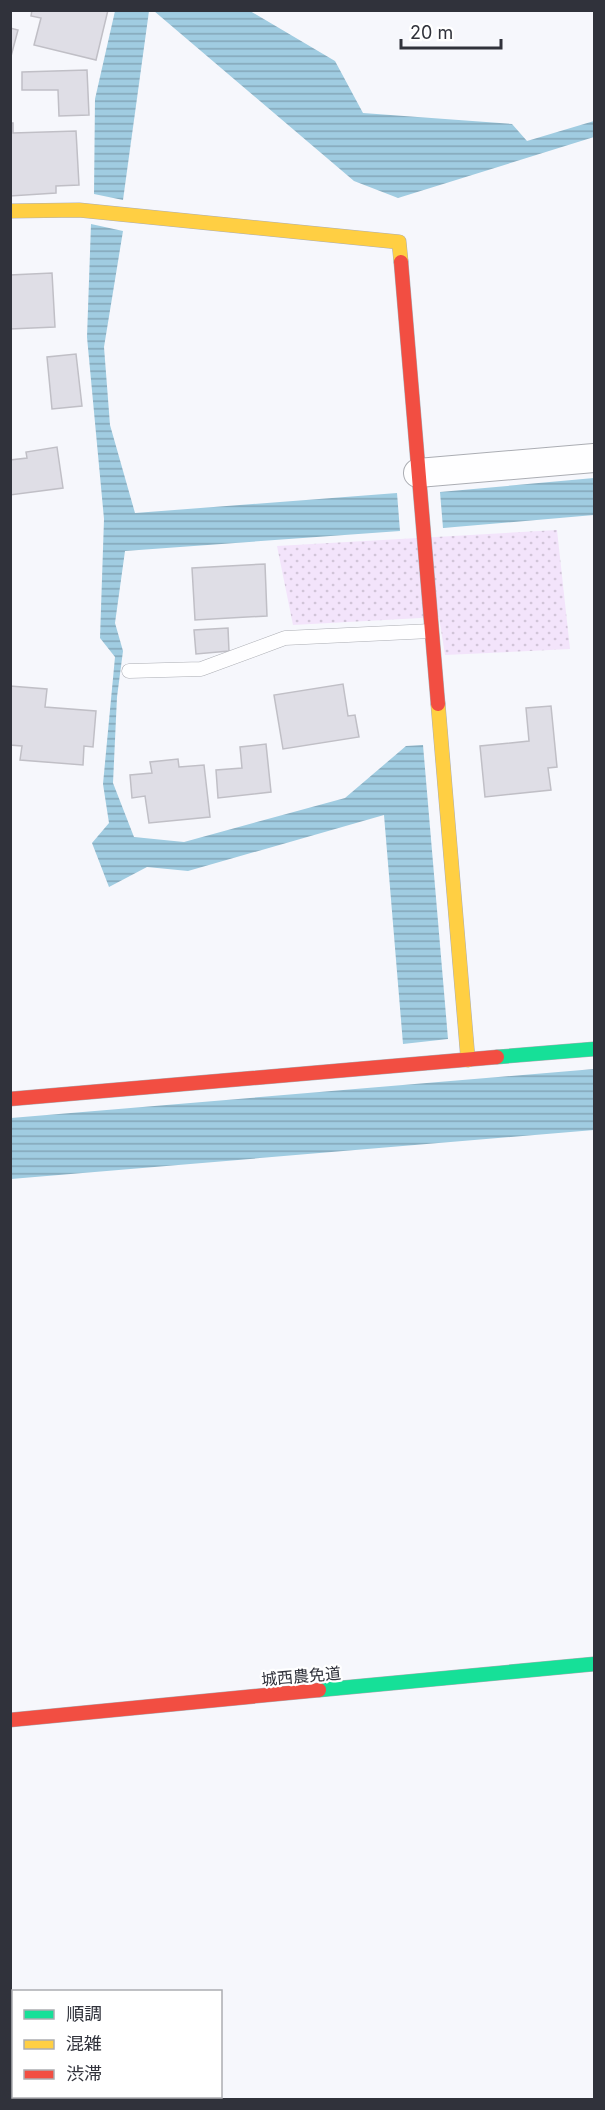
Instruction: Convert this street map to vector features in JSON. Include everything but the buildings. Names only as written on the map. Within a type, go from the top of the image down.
[{"type":"street","points":[[10,211],[79,210],[399,242],[468,1060]]},
{"type":"street","points":[[418,473],[594,458]]},
{"type":"street","points":[[10,1099],[594,1049]]},
{"type":"street","name":"城西農免道","points":[[10,1720],[594,1664]]},
{"type":"lane","points":[[129,671],[201,669],[285,638],[431,631]]},
{"type":"shaded area","points":[[557,530],[570,649],[445,655],[439,617],[293,625],[277,546]]},
{"type":"water","points":[[115,11],[149,11],[123,200],[94,194],[95,99]]},
{"type":"water","points":[[154,11],[250,11],[335,61],[363,113],[512,124],[527,141],[594,121],[594,137],[398,198],[354,181]]},
{"type":"water","points":[[91,224],[123,231],[104,347],[110,425],[135,513],[397,493],[400,531],[125,551],[115,623],[123,651],[117,697],[113,783],[134,837],[184,842],[345,798],[406,746],[423,745],[448,1039],[403,1044],[384,815],[188,871],[147,867],[109,887],[92,843],[109,823],[103,784],[115,657],[100,638],[104,519],[87,337]]},
{"type":"water","points":[[594,478],[594,515],[443,528],[440,492]]},
{"type":"water","points":[[594,1069],[594,1130],[11,1179],[11,1118]]},
{"type":"traffic: fast","points":[[497,1057],[594,1049]]},
{"type":"traffic: fast","points":[[319,1690],[594,1664]]},
{"type":"traffic: slow","points":[[10,211],[79,210],[399,242],[401,262]]},
{"type":"traffic: slow","points":[[438,704],[468,1060]]},
{"type":"traffic: jam","points":[[401,262],[438,704]]},
{"type":"traffic: jam","points":[[10,1099],[497,1057]]},
{"type":"traffic: jam","points":[[10,1720],[319,1690]]}]
